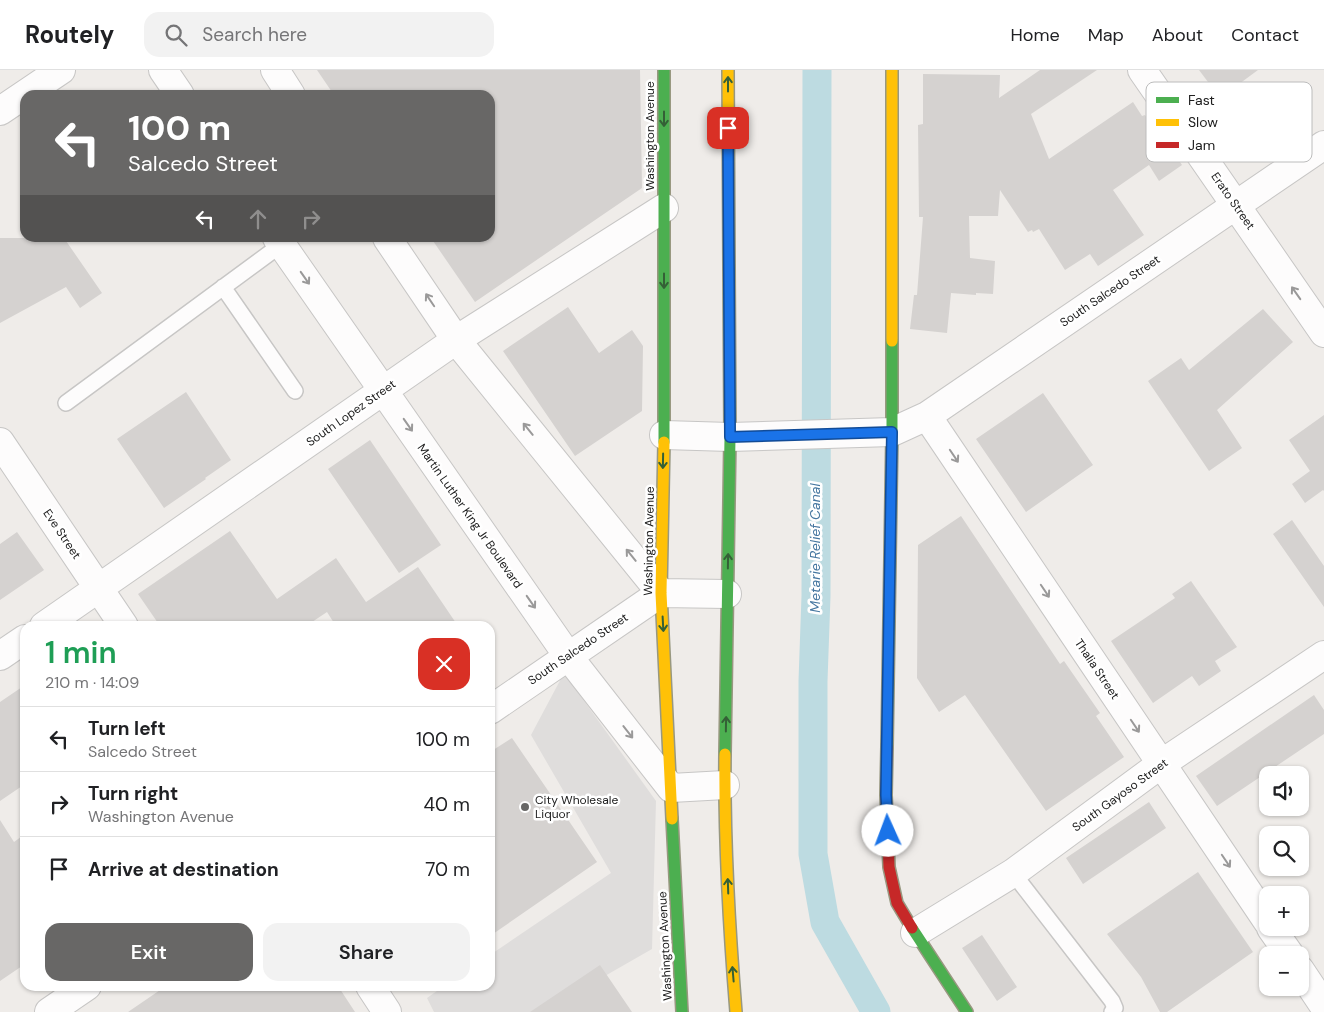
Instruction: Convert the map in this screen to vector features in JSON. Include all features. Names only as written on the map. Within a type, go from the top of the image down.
[{"type":"street","points":[[31,90],[61,70]]},
{"type":"street","points":[[163,70],[177,90]]},
{"type":"street","points":[[274,70],[288,90]]},
{"type":"street","name":"Washington Avenue","points":[[664,70],[664,435],[661,593],[682,1012]]},
{"type":"street","points":[[728,70],[730,437],[725,785],[730,935],[736,1012]]},
{"type":"street","points":[[892,70],[892,432],[886,795],[889,867],[897,903],[967,1012]]},
{"type":"street","name":"Erato Street","points":[[1142,70],[1150,82]]},
{"type":"street","points":[[0,111],[20,98]]},
{"type":"street","name":"South Salcedo Street","points":[[1312,152],[1324,144]]},
{"type":"street","name":"Erato Street","points":[[1207,162],[1324,333]]},
{"type":"street","name":"South Salcedo Street","points":[[892,432],[927,416],[1298,162]]},
{"type":"street","name":"South Lopez Street","points":[[51,621],[456,340],[664,208]]},
{"type":"street","name":"Martin Luther King Jr Boulevard","points":[[280,242],[568,656],[671,788]]},
{"type":"street","points":[[390,242],[456,340],[661,593],[727,594]]},
{"type":"street","name":"Thalia Street","points":[[927,416],[1259,909]]},
{"type":"street","points":[[664,435],[730,437],[892,432]]},
{"type":"street","name":"Eve Street","points":[[0,442],[121,621]]},
{"type":"street","name":"South Salcedo Street","points":[[495,707],[661,593]]},
{"type":"street","points":[[0,656],[20,642]]},
{"type":"street","name":"South Gayoso Street","points":[[915,933],[1013,873],[1161,764],[1324,655]]},
{"type":"street","points":[[671,788],[725,785]]},
{"type":"street","points":[[1309,984],[1324,1006]]},
{"type":"street","points":[[49,1012],[80,991]]},
{"type":"street","points":[[373,991],[387,1012]]},
{"type":"lane","points":[[66,403],[223,287],[278,242]]},
{"type":"lane","points":[[223,287],[295,391]]},
{"type":"lane","points":[[1013,873],[1112,1001],[1115,1008],[1112,1012]]},
{"type":"shaded area","points":[[564,673],[656,801],[652,949],[542,1012],[434,1012],[427,998],[437,991],[495,991],[495,952],[611,873],[531,735]]},
{"type":"building","points":[[317,70],[640,70],[642,188],[475,302],[434,242],[495,242],[495,90],[331,90]]},
{"type":"building","points":[[1040,70],[1097,70],[1031,114],[1049,159],[1133,102],[1142,116],[1146,116],[1146,162],[1180,162],[1182,165],[1159,181],[1149,165],[1113,190],[1144,235],[1098,266],[1090,254],[1065,270],[1039,229],[1028,232],[1000,190],[998,216],[969,216],[970,258],[995,261],[993,294],[951,293],[947,333],[910,329],[914,295],[917,295],[923,217],[919,217],[918,125],[923,124],[923,74],[1000,75],[999,98]]},
{"type":"building","points":[[1199,70],[1258,70],[1242,82],[1208,82]]},
{"type":"building","points":[[0,238],[20,238],[20,242],[67,242],[102,293],[80,308],[66,287],[0,323]]},
{"type":"building","points":[[568,307],[599,353],[632,330],[643,346],[642,411],[575,456],[503,351]]},
{"type":"building","points":[[1263,309],[1293,342],[1217,410],[1242,448],[1209,471],[1148,381],[1181,358],[1189,370]]},
{"type":"building","points":[[186,392],[231,460],[164,508],[117,439]]},
{"type":"building","points":[[1043,393],[1093,465],[1026,512],[976,439]]},
{"type":"building","points":[[1324,415],[1324,491],[1305,503],[1292,484],[1310,471],[1289,440]]},
{"type":"building","points":[[370,440],[441,545],[399,573],[328,469]]},
{"type":"building","points":[[961,516],[1060,664],[1064,661],[1100,713],[1096,716],[1124,757],[1046,811],[965,695],[939,712],[917,678],[918,545]]},
{"type":"building","points":[[1292,520],[1324,566],[1324,607],[1273,534]]},
{"type":"building","points":[[230,531],[277,599],[336,558],[366,602],[418,567],[455,621],[333,621],[327,612],[314,621],[157,621],[138,594]]},
{"type":"building","points":[[17,532],[44,570],[0,600],[0,544]]},
{"type":"building","points":[[1191,581],[1237,647],[1215,661],[1221,671],[1199,686],[1192,676],[1153,703],[1111,641],[1175,598],[1172,594]]},
{"type":"building","points":[[20,688],[20,787],[0,801],[0,702]]},
{"type":"building","points":[[1314,695],[1324,710],[1324,734],[1276,766],[1259,766],[1259,778],[1217,806],[1196,776]]},
{"type":"building","name":"City Wholesale Liquor","points":[[512,738],[597,862],[495,933],[495,749]]},
{"type":"building","points":[[1149,802],[1166,828],[1083,884],[1066,858]]},
{"type":"building","points":[[0,820],[14,842],[20,838],[20,967],[0,981]]},
{"type":"building","points":[[1198,872],[1253,952],[1167,1012],[1160,1012],[1141,977],[1107,934]]},
{"type":"building","points":[[982,935],[1017,987],[997,1001],[962,948]]},
{"type":"building","points":[[600,965],[632,1012],[530,1012]]},
{"type":"building","points":[[159,991],[341,991],[355,1012],[128,1012]]},
{"type":"waterway","name":"Metarie Relief Canal","points":[[817,70],[816,596],[813,681],[813,854],[825,922],[876,1012]]},
{"type":"traffic: fast","points":[[664,70],[664,442]]},
{"type":"traffic: fast","points":[[725,754],[730,437],[729,267]]},
{"type":"traffic: fast","points":[[887,747],[892,341]]},
{"type":"traffic: fast","points":[[672,819],[682,1012]]},
{"type":"traffic: fast","points":[[912,928],[967,1012]]},
{"type":"traffic: slow","points":[[728,70],[729,267]]},
{"type":"traffic: slow","points":[[892,70],[892,341]]},
{"type":"traffic: slow","points":[[664,442],[661,593],[672,819]]},
{"type":"traffic: slow","points":[[725,754],[725,818],[736,1012]]},
{"type":"traffic: jam","points":[[887,747],[886,795],[889,867],[897,903],[912,928]]},
{"type":"place","name":"City Wholesale Liquor","points":[[525,807]]},
{"type":"route","points":[[728,128],[730,437],[892,432],[886,795],[888,831]]}]
